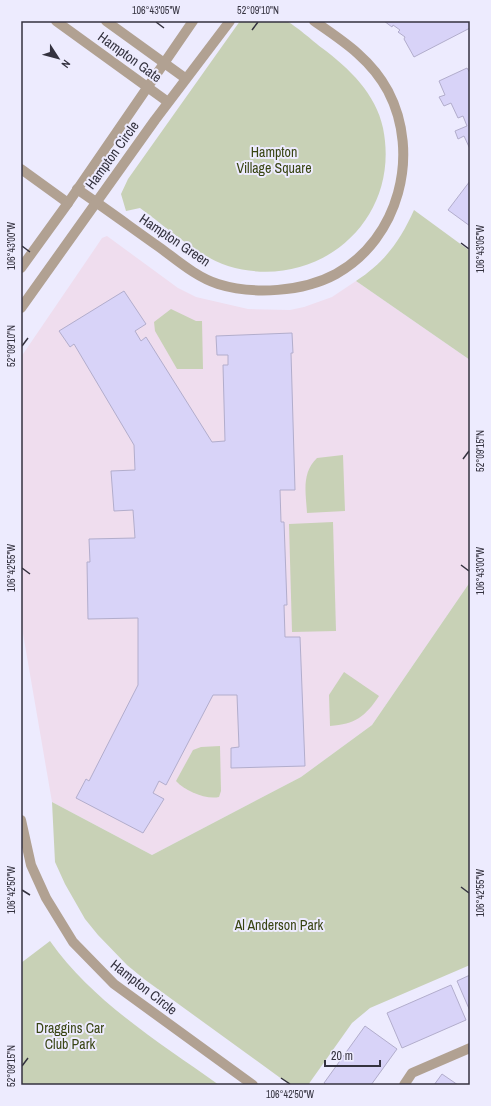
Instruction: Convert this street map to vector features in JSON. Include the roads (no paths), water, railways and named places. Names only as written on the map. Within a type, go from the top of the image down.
[{"type":"street","name":"Hampton Gate","points":[[56,21],[168,102]]},
{"type":"street","name":"Hampton Gate","points":[[106,21],[185,78]]},
{"type":"street","name":"Hampton Circle","points":[[21,268],[68,203],[193,21]]},
{"type":"street","name":"Hampton Circle","points":[[21,308],[185,78],[200,62],[230,21]]},
{"type":"street","name":"Hampton Green","points":[[77,189],[190,270],[217,283],[243,290],[295,289],[320,282],[337,274],[361,254],[393,210],[401,184],[404,161],[398,112],[388,91],[366,60],[357,51],[314,21]]},
{"type":"street","points":[[21,169],[68,203]]},
{"type":"street","name":"Hampton Circle","points":[[21,820],[31,865],[46,898],[72,942],[114,984],[253,1085]]},
{"type":"street","points":[[404,1085],[412,1073],[470,1048]]},
{"type":"park label","name":"Hampton Village Square","points":[[274,160]]},
{"type":"park label","name":"Al Anderson Park","points":[[279,925]]},
{"type":"park label","name":"Draggins Car Club Park","points":[[70,1036]]}]
